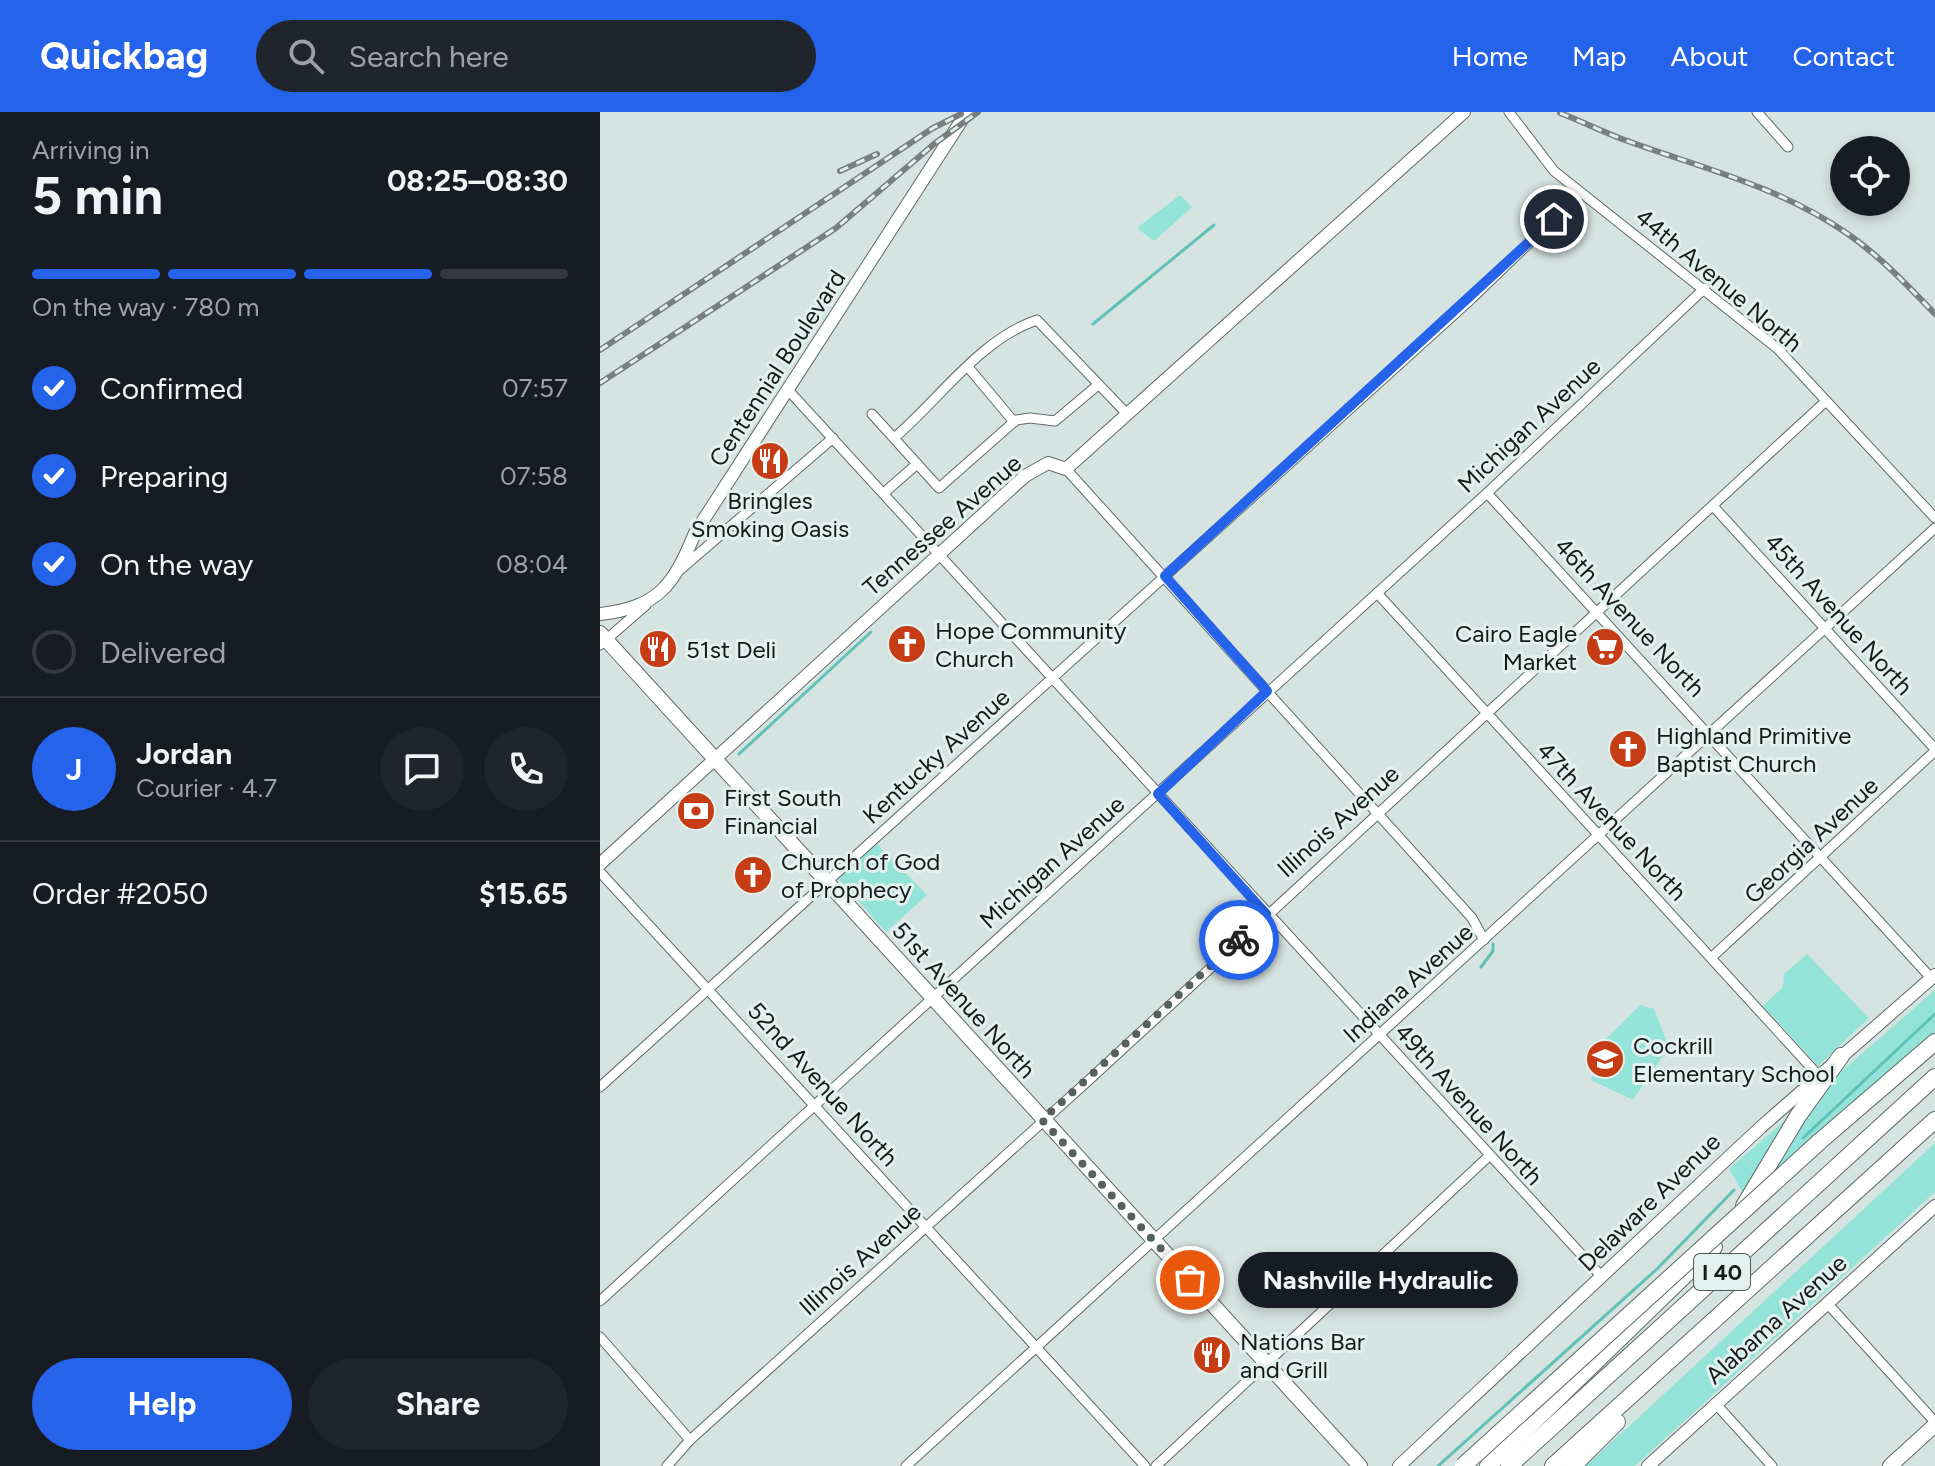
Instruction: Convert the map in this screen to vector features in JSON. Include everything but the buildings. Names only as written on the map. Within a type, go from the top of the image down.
[{"type":"highway","points":[[1463,1466],[1819,1142],[1935,1042]]},
{"type":"highway","points":[[1488,1466],[1717,1244],[1841,1056]]},
{"type":"highway","name":"I 40","points":[[1509,1466],[1935,1077]]},
{"type":"highway","name":"I 40","points":[[1553,1466],[1935,1120]]},
{"type":"highway","points":[[1573,1466],[1708,1328]]},
{"type":"main road","name":"Centennial Boulevard","points":[[648,603],[680,569],[695,533],[967,112]]},
{"type":"main road","points":[[1066,469],[1464,112]]},
{"type":"main road","name":"Tennessee Avenue","points":[[600,864],[1025,476],[1048,463],[1066,469]]},
{"type":"main road","points":[[600,614],[628,611],[648,603]]},
{"type":"main road","name":"51st Avenue North","points":[[602,639],[1360,1466]]},
{"type":"main road","name":"Delaware Avenue","points":[[1399,1466],[1710,1173],[1818,1075],[1934,978]]},
{"type":"main road","name":"Alabama Avenue","points":[[1648,1466],[1935,1206]]},
{"type":"main road","points":[[1890,1466],[1935,1423]]},
{"type":"street","name":"44th Avenue North","points":[[1509,112],[1554,171],[1778,349],[1935,518]]},
{"type":"street","points":[[1757,112],[1788,147]]},
{"type":"street","name":"Kentucky Avenue","points":[[600,1087],[1467,303],[1581,193]]},
{"type":"street","name":"Michigan Avenue","points":[[600,1301],[1487,493],[1705,288]]},
{"type":"street","points":[[894,438],[968,367],[1019,326],[1037,320],[1128,415]]},
{"type":"street","points":[[968,367],[1014,422]]},
{"type":"street","points":[[872,414],[939,488],[1014,422],[1030,418],[1055,421],[1098,385]]},
{"type":"street","name":"49th Avenue North","points":[[789,391],[885,492],[1266,914],[1602,1277]]},
{"type":"street","name":"Illinois Avenue","points":[[667,1466],[690,1440],[1825,402]]},
{"type":"street","points":[[680,569],[833,438]]},
{"type":"street","points":[[885,492],[917,464]]},
{"type":"street","points":[[1066,469],[1472,918],[1484,940]]},
{"type":"street","name":"46th Avenue North","points":[[1487,493],[1934,978]]},
{"type":"street","name":"45th Avenue North","points":[[1713,506],[1935,750]]},
{"type":"street","name":"Indiana Avenue","points":[[906,1466],[1935,528]]},
{"type":"street","name":"47th Avenue North","points":[[1377,593],[1818,1075]]},
{"type":"street","points":[[602,639],[648,603]]},
{"type":"street","name":"Georgia Avenue","points":[[1712,957],[1822,859],[1935,750]]},
{"type":"street","name":"52nd Avenue North","points":[[600,872],[1145,1466]]},
{"type":"street","points":[[1156,1466],[1489,1156]]},
{"type":"street","points":[[1827,1303],[1935,1423]]},
{"type":"street","points":[[600,1337],[690,1440]]},
{"type":"street","points":[[1715,1403],[1772,1466]]},
{"type":"shaded area","points":[[1180,195],[1192,207],[1154,241],[1137,228]]},
{"type":"shaded area","points":[[876,843],[927,895],[886,932],[838,878]]},
{"type":"shaded area","points":[[1807,954],[1869,1018],[1818,1066],[1763,1006],[1783,987],[1784,974]]},
{"type":"shaded area","points":[[1935,990],[1935,1033],[1745,1196],[1729,1169]]},
{"type":"shaded area","points":[[1640,1005],[1654,1009],[1669,1047],[1633,1100],[1591,1080],[1606,1039]]},
{"type":"shaded area","points":[[1935,1143],[1935,1192],[1635,1466],[1586,1466]]},
{"type":"waterway","points":[[1093,324],[1214,225]]},
{"type":"waterway","points":[[739,754],[871,632]]},
{"type":"waterway","points":[[1481,967],[1493,951],[1493,944]]},
{"type":"waterway","points":[[1803,1138],[1935,1014]]},
{"type":"waterway","points":[[1438,1466],[1657,1269],[1734,1190]]},
{"type":"railway","points":[[600,383],[836,228],[934,144],[978,112]]},
{"type":"railway","points":[[1560,113],[1622,139],[1764,189],[1819,216],[1869,250],[1935,314]]},
{"type":"railway","points":[[600,350],[933,128],[961,114]]},
{"type":"railway","points":[[840,171],[877,154]]},
{"type":"way so far","points":[[1190,1280],[1042,1120],[1239,940]]},
{"type":"place","name":"Bringles Smoking Oasis","points":[[770,461]]},
{"type":"place","name":"Hope Community Church","points":[[907,644]]},
{"type":"place","name":"Cairo Eagle Market","points":[[1605,647]]},
{"type":"place","name":"51st Deli","points":[[658,649]]},
{"type":"place","name":"Highland Primitive Baptist Church","points":[[1628,749]]},
{"type":"place","name":"First South Financial","points":[[696,811]]},
{"type":"place","name":"Church of God of Prophecy","points":[[753,875]]},
{"type":"place","name":"Cockrill Elementary School","points":[[1605,1059]]},
{"type":"place","name":"Nashville Hydraulic","points":[[1190,1280]]},
{"type":"place","name":"Nations Bar and Grill","points":[[1212,1355]]},
{"type":"route","points":[[1239,940],[1266,914],[1158,794],[1267,691],[1165,576],[1467,303],[1554,219]]}]
